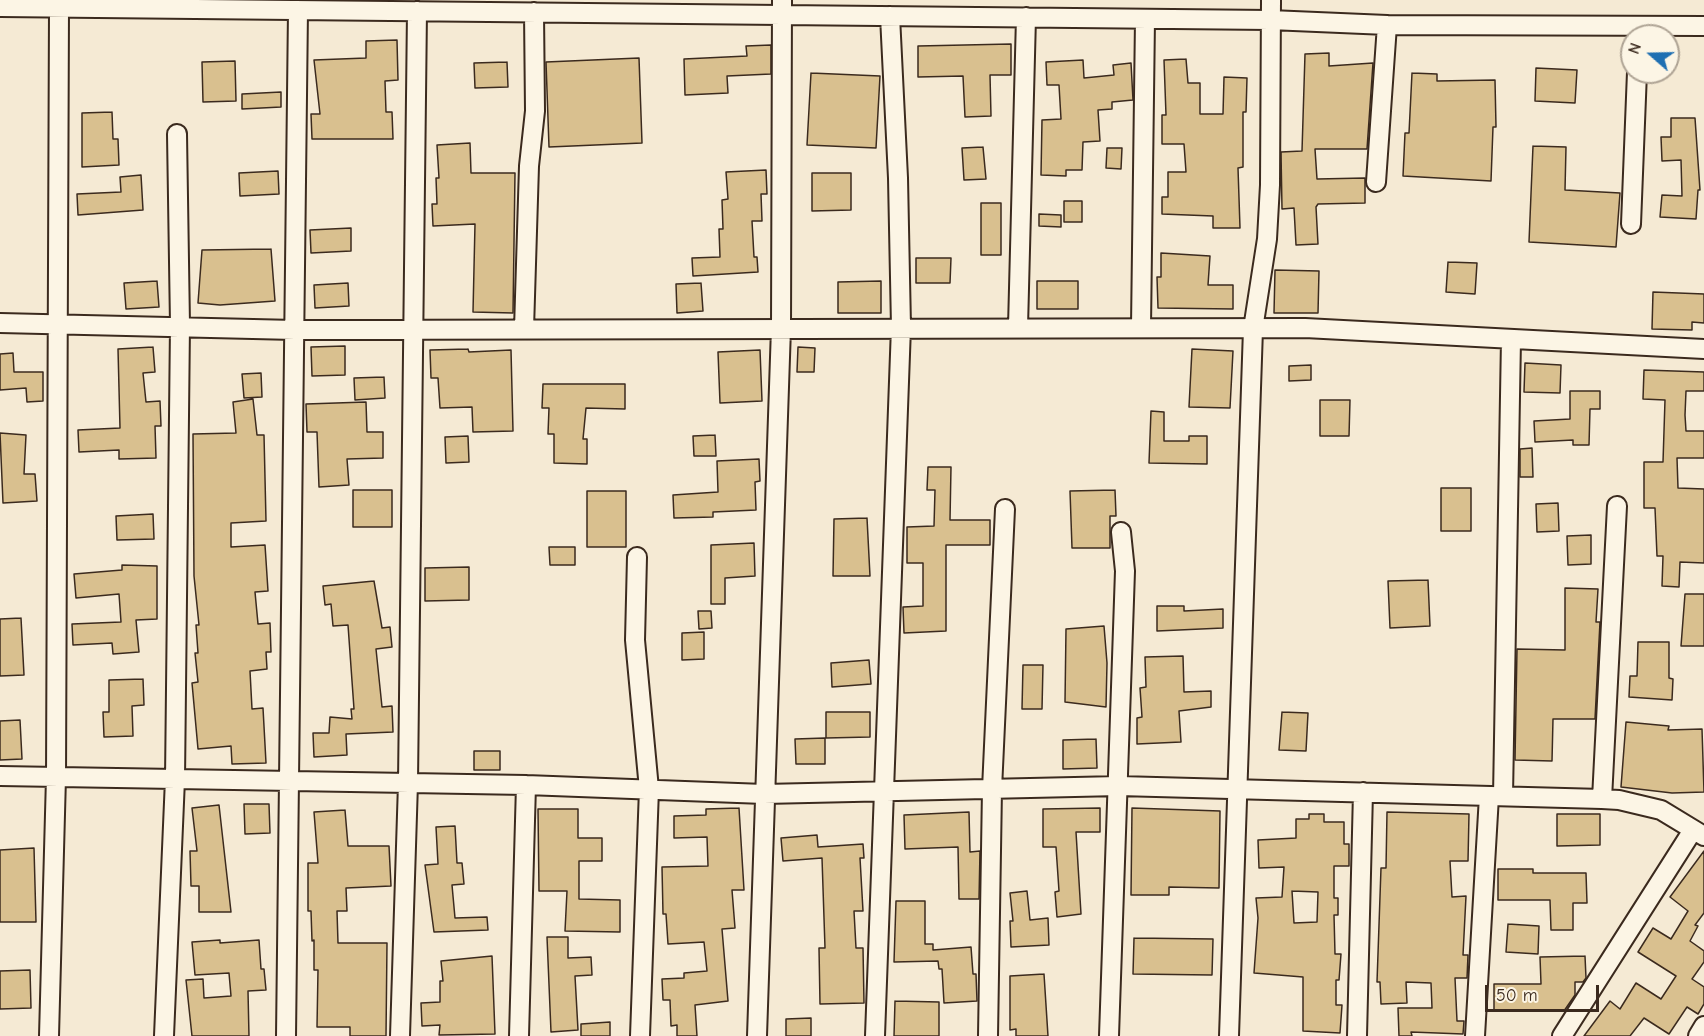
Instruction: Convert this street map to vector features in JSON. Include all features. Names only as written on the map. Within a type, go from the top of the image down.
[{"type":"street","points":[[1229,1036],[1253,329],[1267,239],[1270,185],[1271,0]]},
{"type":"street","points":[[0,7],[59,8],[172,4],[298,10],[417,11],[473,6],[534,12],[783,7],[890,16],[1026,17],[1082,9],[1145,19],[1270,20],[1620,31]]},
{"type":"street","points":[[757,1036],[781,328],[783,7]]},
{"type":"street","points":[[49,1036],[56,777],[60,324],[59,8]]},
{"type":"street","points":[[286,1036],[298,10]]},
{"type":"street","points":[[400,1036],[408,783],[417,11]]},
{"type":"street","points":[[524,329],[529,166],[535,111],[534,12]]},
{"type":"street","points":[[875,1036],[901,327],[898,178],[890,16]]},
{"type":"street","points":[[1018,327],[1026,17]]},
{"type":"street","points":[[1141,326],[1145,19]]},
{"type":"street","points":[[1376,182],[1387,25]]},
{"type":"street","points":[[1680,28],[1704,26]]},
{"type":"street","points":[[1631,224],[1637,84]]},
{"type":"street","points":[[164,1036],[175,779],[180,325],[177,134]]},
{"type":"street","points":[[0,323],[180,325],[294,330],[1141,326],[1305,328],[1704,349]]},
{"type":"street","points":[[1475,1036],[1496,796],[1510,339]]},
{"type":"street","points":[[1602,799],[1617,506]]},
{"type":"street","points":[[988,1036],[992,789],[1005,509]]},
{"type":"street","points":[[1109,1036],[1125,571],[1121,532]]},
{"type":"street","points":[[637,557],[635,640],[649,789],[640,1036]]},
{"type":"street","points":[[0,776],[526,785],[764,794],[1119,786],[1602,799],[1619,800],[1661,810],[1699,833],[1562,1036]]},
{"type":"street","points":[[519,1036],[526,785]]},
{"type":"street","points":[[1357,1036],[1363,792]]},
{"type":"street","points":[[1698,1036],[1704,1026]]},
{"type":"building","points":[[397,40],[398,80],[385,81],[386,112],[392,112],[393,139],[312,139],[311,114],[320,114],[314,60],[366,58],[366,41]]},
{"type":"building","points":[[1011,44],[1011,75],[990,75],[991,116],[965,117],[963,76],[918,77],[918,46]]},
{"type":"building","points":[[771,45],[771,74],[727,76],[728,93],[685,95],[684,59],[747,56],[746,46]]},
{"type":"building","points":[[1329,53],[1329,66],[1373,63],[1367,149],[1315,149],[1317,179],[1365,178],[1365,203],[1318,204],[1316,207],[1318,244],[1296,245],[1294,208],[1282,209],[1281,152],[1302,151],[1305,54]]},
{"type":"building","points":[[639,58],[642,143],[549,147],[546,62]]},
{"type":"building","points":[[1186,59],[1188,83],[1200,83],[1200,114],[1223,114],[1224,77],[1247,78],[1246,112],[1243,112],[1243,167],[1238,168],[1240,228],[1213,228],[1213,216],[1162,214],[1162,197],[1168,197],[1168,172],[1186,172],[1184,144],[1162,144],[1162,115],[1166,115],[1164,60]]},
{"type":"building","points":[[1083,60],[1084,78],[1114,75],[1113,65],[1131,63],[1133,100],[1112,102],[1112,109],[1098,110],[1100,141],[1083,142],[1082,170],[1066,170],[1066,176],[1041,175],[1042,120],[1061,119],[1059,85],[1047,85],[1046,62]]},
{"type":"building","points":[[235,61],[236,101],[203,102],[202,62]]},
{"type":"building","points":[[507,62],[508,87],[475,88],[474,63]]},
{"type":"building","points":[[1536,68],[1577,70],[1575,103],[1535,101]]},
{"type":"building","points":[[811,73],[880,76],[876,148],[807,145]]},
{"type":"building","points":[[1412,73],[1437,74],[1437,81],[1495,80],[1496,127],[1493,127],[1491,181],[1403,176],[1405,133],[1409,133]]},
{"type":"building","points":[[281,92],[281,107],[242,109],[242,94]]},
{"type":"building","points":[[112,112],[113,139],[118,139],[119,165],[82,167],[82,113]]},
{"type":"building","points":[[1671,118],[1695,118],[1700,190],[1698,190],[1696,219],[1660,217],[1662,195],[1682,196],[1681,160],[1662,161],[1661,137],[1671,137]]},
{"type":"building","points":[[470,143],[471,173],[515,173],[513,313],[473,312],[475,224],[433,226],[432,204],[437,204],[436,178],[439,178],[437,145]]},
{"type":"building","points":[[1533,146],[1566,147],[1565,190],[1620,193],[1616,247],[1529,242]]},
{"type":"building","points":[[983,147],[986,179],[964,180],[962,148]]},
{"type":"building","points":[[1107,148],[1122,148],[1121,169],[1106,168]]},
{"type":"building","points":[[766,170],[767,194],[761,194],[762,221],[752,221],[754,257],[757,257],[758,272],[693,276],[692,258],[720,257],[719,229],[723,229],[722,200],[728,199],[726,172]]},
{"type":"building","points":[[278,171],[279,194],[240,196],[239,173]]},
{"type":"building","points":[[812,173],[851,173],[851,210],[812,211]]},
{"type":"building","points":[[141,175],[143,210],[78,215],[77,194],[121,192],[120,177]]},
{"type":"building","points":[[1064,201],[1082,201],[1082,222],[1064,222]]},
{"type":"building","points":[[981,203],[1001,203],[1001,255],[981,255]]},
{"type":"building","points":[[1039,214],[1061,215],[1061,227],[1039,226]]},
{"type":"building","points":[[351,228],[351,251],[311,253],[310,230]]},
{"type":"building","points":[[271,249],[275,301],[220,305],[198,303],[202,250]]},
{"type":"building","points":[[1161,253],[1210,256],[1208,285],[1233,285],[1233,309],[1158,308],[1157,277],[1161,277]]},
{"type":"building","points":[[916,258],[951,258],[950,283],[916,283]]},
{"type":"building","points":[[1448,262],[1477,263],[1475,294],[1446,292]]},
{"type":"building","points":[[1275,270],[1319,271],[1318,313],[1274,313]]},
{"type":"building","points":[[157,281],[159,307],[126,309],[124,283]]},
{"type":"building","points":[[881,281],[881,313],[838,313],[838,282]]},
{"type":"building","points":[[1037,281],[1078,281],[1078,309],[1037,309]]},
{"type":"building","points":[[348,283],[349,306],[315,308],[314,285]]},
{"type":"building","points":[[701,283],[703,311],[677,313],[676,284]]},
{"type":"building","points":[[1653,292],[1704,294],[1704,323],[1692,322],[1692,330],[1652,329]]},
{"type":"building","points":[[345,346],[345,375],[312,376],[311,347]]},
{"type":"building","points":[[153,347],[155,372],[143,373],[146,402],[160,401],[161,426],[155,426],[156,458],[119,459],[119,450],[79,452],[78,430],[120,428],[118,349]]},
{"type":"building","points":[[798,347],[815,348],[814,372],[797,372]]},
{"type":"building","points":[[468,349],[469,352],[511,350],[513,431],[473,432],[472,407],[440,408],[438,378],[431,378],[430,350]]},
{"type":"building","points":[[1192,349],[1233,351],[1230,408],[1189,407]]},
{"type":"building","points":[[760,350],[762,401],[720,403],[718,352]]},
{"type":"building","points":[[13,353],[14,372],[43,372],[43,401],[27,402],[26,388],[0,390],[0,354]]},
{"type":"building","points":[[1525,363],[1561,365],[1560,393],[1524,392]]},
{"type":"building","points":[[1311,365],[1311,380],[1289,381],[1289,366]]},
{"type":"building","points":[[1644,370],[1704,372],[1704,391],[1686,391],[1685,415],[1686,431],[1704,431],[1704,458],[1677,458],[1678,488],[1704,489],[1704,563],[1680,562],[1679,587],[1662,586],[1663,556],[1657,556],[1655,508],[1644,508],[1644,462],[1663,462],[1665,400],[1643,399]]},
{"type":"building","points":[[261,373],[262,397],[244,398],[242,374]]},
{"type":"building","points":[[384,377],[385,398],[355,400],[354,378]]},
{"type":"building","points":[[543,384],[625,384],[625,409],[586,408],[583,439],[587,439],[587,464],[554,463],[554,434],[548,434],[549,408],[542,408]]},
{"type":"building","points":[[1570,391],[1600,391],[1600,409],[1590,409],[1589,445],[1573,445],[1573,440],[1535,442],[1534,421],[1570,419]]},
{"type":"building","points":[[253,399],[257,435],[264,435],[266,521],[231,523],[231,547],[265,545],[268,591],[255,592],[258,624],[270,623],[271,652],[266,652],[267,669],[250,671],[252,709],[263,708],[266,763],[232,764],[231,746],[198,749],[192,683],[198,682],[195,653],[198,653],[196,625],[199,625],[194,576],[193,434],[236,433],[233,402]]},
{"type":"building","points":[[1320,400],[1350,400],[1349,436],[1320,436]]},
{"type":"building","points":[[366,402],[367,432],[383,432],[383,458],[347,459],[349,485],[319,487],[317,432],[307,432],[306,404]]},
{"type":"building","points":[[1151,411],[1164,412],[1164,441],[1189,441],[1189,436],[1207,436],[1207,464],[1149,463]]},
{"type":"building","points":[[0,433],[26,435],[24,474],[35,474],[37,501],[3,503]]},
{"type":"building","points":[[715,435],[716,456],[694,456],[693,436]]},
{"type":"building","points":[[468,436],[469,462],[446,463],[445,437]]},
{"type":"building","points":[[1532,448],[1533,477],[1520,477],[1520,449]]},
{"type":"building","points":[[759,459],[760,481],[755,482],[756,510],[713,512],[713,517],[674,518],[673,495],[718,492],[717,461]]},
{"type":"building","points":[[928,467],[951,467],[950,520],[990,520],[990,545],[946,545],[946,631],[904,633],[903,607],[923,606],[923,563],[907,563],[907,527],[934,526],[935,490],[927,490]]},
{"type":"building","points":[[1441,488],[1471,488],[1471,531],[1441,531]]},
{"type":"building","points":[[353,490],[392,490],[392,527],[353,527]]},
{"type":"building","points":[[1115,490],[1116,516],[1110,516],[1110,548],[1072,548],[1070,491]]},
{"type":"building","points":[[587,491],[626,491],[626,547],[587,547]]},
{"type":"building","points":[[1558,503],[1559,531],[1537,532],[1536,504]]},
{"type":"building","points":[[153,514],[154,539],[117,540],[116,516]]},
{"type":"building","points":[[867,518],[870,576],[833,576],[834,519]]},
{"type":"building","points":[[1591,535],[1591,564],[1568,565],[1567,536]]},
{"type":"building","points":[[754,543],[755,576],[725,578],[725,604],[711,604],[711,545]]},
{"type":"building","points":[[549,547],[575,547],[575,565],[550,565]]},
{"type":"building","points":[[122,565],[157,566],[157,619],[136,620],[139,652],[113,654],[112,643],[73,645],[72,624],[121,622],[119,594],[76,598],[74,574],[122,570]]},
{"type":"building","points":[[469,567],[469,600],[425,601],[425,568]]},
{"type":"building","points":[[1428,580],[1430,626],[1390,628],[1388,581]]},
{"type":"building","points":[[374,581],[382,628],[390,627],[392,647],[376,649],[382,707],[392,706],[393,732],[346,734],[347,755],[314,757],[313,733],[329,733],[330,717],[352,719],[351,709],[354,709],[348,625],[333,626],[331,604],[325,605],[323,586]]},
{"type":"building","points":[[1565,588],[1598,589],[1596,622],[1600,622],[1595,719],[1553,719],[1552,761],[1515,760],[1517,649],[1565,650]]},
{"type":"building","points":[[1685,594],[1704,594],[1704,646],[1681,646]]},
{"type":"building","points":[[1157,606],[1184,606],[1184,611],[1223,609],[1223,628],[1157,631]]},
{"type":"building","points":[[698,611],[711,611],[712,628],[699,629]]},
{"type":"building","points":[[21,618],[24,675],[0,676],[0,619]]},
{"type":"building","points":[[1104,626],[1107,663],[1106,707],[1065,702],[1066,629]]},
{"type":"building","points":[[704,632],[704,659],[682,660],[682,633]]},
{"type":"building","points":[[1638,642],[1669,642],[1669,678],[1673,679],[1672,700],[1629,697],[1630,676],[1637,676]]},
{"type":"building","points":[[1183,656],[1184,692],[1211,691],[1211,707],[1179,711],[1181,742],[1137,744],[1137,718],[1142,717],[1140,688],[1146,687],[1145,657]]},
{"type":"building","points":[[869,660],[871,684],[832,687],[831,663]]},
{"type":"building","points":[[1023,665],[1043,665],[1042,709],[1022,709]]},
{"type":"building","points":[[143,679],[144,705],[132,706],[133,736],[104,737],[103,712],[109,712],[109,680]]},
{"type":"building","points":[[826,712],[870,712],[870,737],[826,738]]},
{"type":"building","points":[[1282,712],[1308,713],[1306,751],[1279,750]]},
{"type":"building","points":[[20,720],[22,759],[0,760],[0,721]]},
{"type":"building","points":[[1626,722],[1669,726],[1668,730],[1702,729],[1704,792],[1672,793],[1621,787]]},
{"type":"building","points":[[825,738],[825,764],[796,764],[795,739]]},
{"type":"building","points":[[1096,739],[1097,768],[1063,769],[1063,740]]},
{"type":"building","points":[[474,751],[500,751],[500,770],[474,770]]},
{"type":"building","points":[[244,804],[269,804],[270,833],[245,834]]},
{"type":"building","points":[[219,805],[231,912],[199,912],[199,886],[191,886],[190,851],[197,851],[192,808]]},
{"type":"building","points":[[739,808],[744,890],[732,890],[735,928],[722,929],[728,1001],[695,1005],[697,1036],[677,1036],[677,1025],[671,1026],[670,1000],[663,1000],[662,979],[684,978],[684,973],[707,971],[704,942],[668,944],[666,914],[663,914],[662,867],[708,866],[707,837],[674,838],[674,816],[706,815],[706,809]]},
{"type":"building","points":[[1100,808],[1100,832],[1076,832],[1081,914],[1057,917],[1055,892],[1059,891],[1056,847],[1043,847],[1043,809]]},
{"type":"building","points":[[1132,808],[1220,811],[1219,888],[1169,887],[1169,895],[1131,895]]},
{"type":"building","points":[[538,809],[578,809],[578,838],[602,838],[602,861],[579,861],[579,899],[620,900],[620,932],[565,931],[567,891],[539,891]]},
{"type":"building","points":[[345,810],[348,846],[389,846],[391,886],[346,888],[347,911],[337,911],[338,943],[387,943],[386,1036],[350,1036],[350,1027],[317,1027],[318,970],[314,970],[314,940],[312,941],[311,911],[308,911],[308,863],[318,863],[314,812]]},
{"type":"building","points":[[969,812],[970,852],[980,851],[979,899],[959,899],[958,847],[905,849],[904,815]]},
{"type":"building","points":[[1387,812],[1469,814],[1468,861],[1450,861],[1452,897],[1466,896],[1463,955],[1468,955],[1467,978],[1455,978],[1457,1021],[1464,1021],[1463,1034],[1411,1032],[1412,1036],[1399,1036],[1398,1008],[1432,1008],[1431,983],[1406,982],[1407,1003],[1381,1004],[1380,982],[1377,982],[1381,868],[1386,868]]},
{"type":"building","points":[[1309,814],[1324,814],[1324,822],[1344,822],[1344,844],[1349,844],[1349,866],[1334,866],[1334,898],[1338,898],[1338,915],[1334,915],[1335,954],[1341,954],[1339,980],[1336,980],[1336,1005],[1342,1005],[1340,1033],[1303,1031],[1303,977],[1254,973],[1258,918],[1256,898],[1282,897],[1284,867],[1259,868],[1258,840],[1296,838],[1296,819],[1309,819]],"holes":[[[1292,891],[1318,892],[1317,922],[1294,923]]]},
{"type":"building","points":[[1557,814],[1600,814],[1600,845],[1557,846]]},
{"type":"building","points":[[455,826],[457,863],[462,863],[464,884],[452,885],[455,918],[487,917],[488,930],[434,932],[425,865],[438,864],[436,827]]},
{"type":"building","points":[[817,835],[818,847],[863,844],[864,858],[860,858],[863,911],[854,911],[856,948],[863,948],[864,1003],[820,1004],[819,948],[825,948],[822,858],[783,861],[781,838]]},
{"type":"building","points":[[34,848],[36,922],[0,922],[0,850]]},
{"type":"building","points":[[1704,851],[1704,913],[1695,925],[1698,926],[1690,941],[1704,951],[1704,962],[1692,979],[1704,987],[1704,1004],[1698,1014],[1687,1007],[1669,1034],[1644,1018],[1630,1036],[1584,1036],[1610,1001],[1620,1009],[1636,983],[1661,999],[1676,976],[1638,952],[1653,928],[1671,939],[1688,911],[1670,897]]},
{"type":"building","points":[[1498,869],[1533,869],[1533,873],[1586,873],[1587,903],[1573,903],[1573,930],[1551,930],[1550,900],[1498,900]]},
{"type":"building","points":[[1027,891],[1030,920],[1048,918],[1049,945],[1011,947],[1010,921],[1013,921],[1010,893]]},
{"type":"building","points":[[896,901],[925,901],[925,944],[933,944],[933,950],[971,947],[973,974],[976,974],[977,1001],[944,1003],[942,969],[939,969],[938,961],[894,962]]},
{"type":"building","points":[[1508,924],[1539,926],[1538,954],[1506,952]]},
{"type":"building","points":[[547,937],[568,937],[568,958],[591,957],[592,975],[575,976],[578,1030],[551,1032]]},
{"type":"building","points":[[1134,938],[1213,939],[1212,975],[1133,974]]},
{"type":"building","points":[[220,940],[220,943],[259,940],[261,969],[264,969],[266,990],[248,991],[249,1036],[192,1036],[186,980],[203,979],[204,998],[231,996],[229,973],[195,975],[192,942]]},
{"type":"building","points":[[492,956],[495,1034],[439,1035],[440,1025],[422,1026],[421,1003],[440,1002],[440,981],[443,981],[441,961]]},
{"type":"building","points":[[1585,956],[1586,978],[1583,982],[1575,982],[1575,995],[1564,1011],[1494,1011],[1494,984],[1541,984],[1540,957]]},
{"type":"building","points":[[30,970],[31,1008],[0,1009],[0,971]]},
{"type":"building","points":[[1044,974],[1048,1036],[1016,1036],[1016,1029],[1010,1030],[1010,976]]},
{"type":"building","points":[[895,1001],[939,1002],[939,1036],[894,1036]]},
{"type":"building","points":[[811,1018],[811,1036],[786,1036],[786,1019]]},
{"type":"building","points":[[610,1022],[610,1036],[581,1036],[581,1024]]}]
